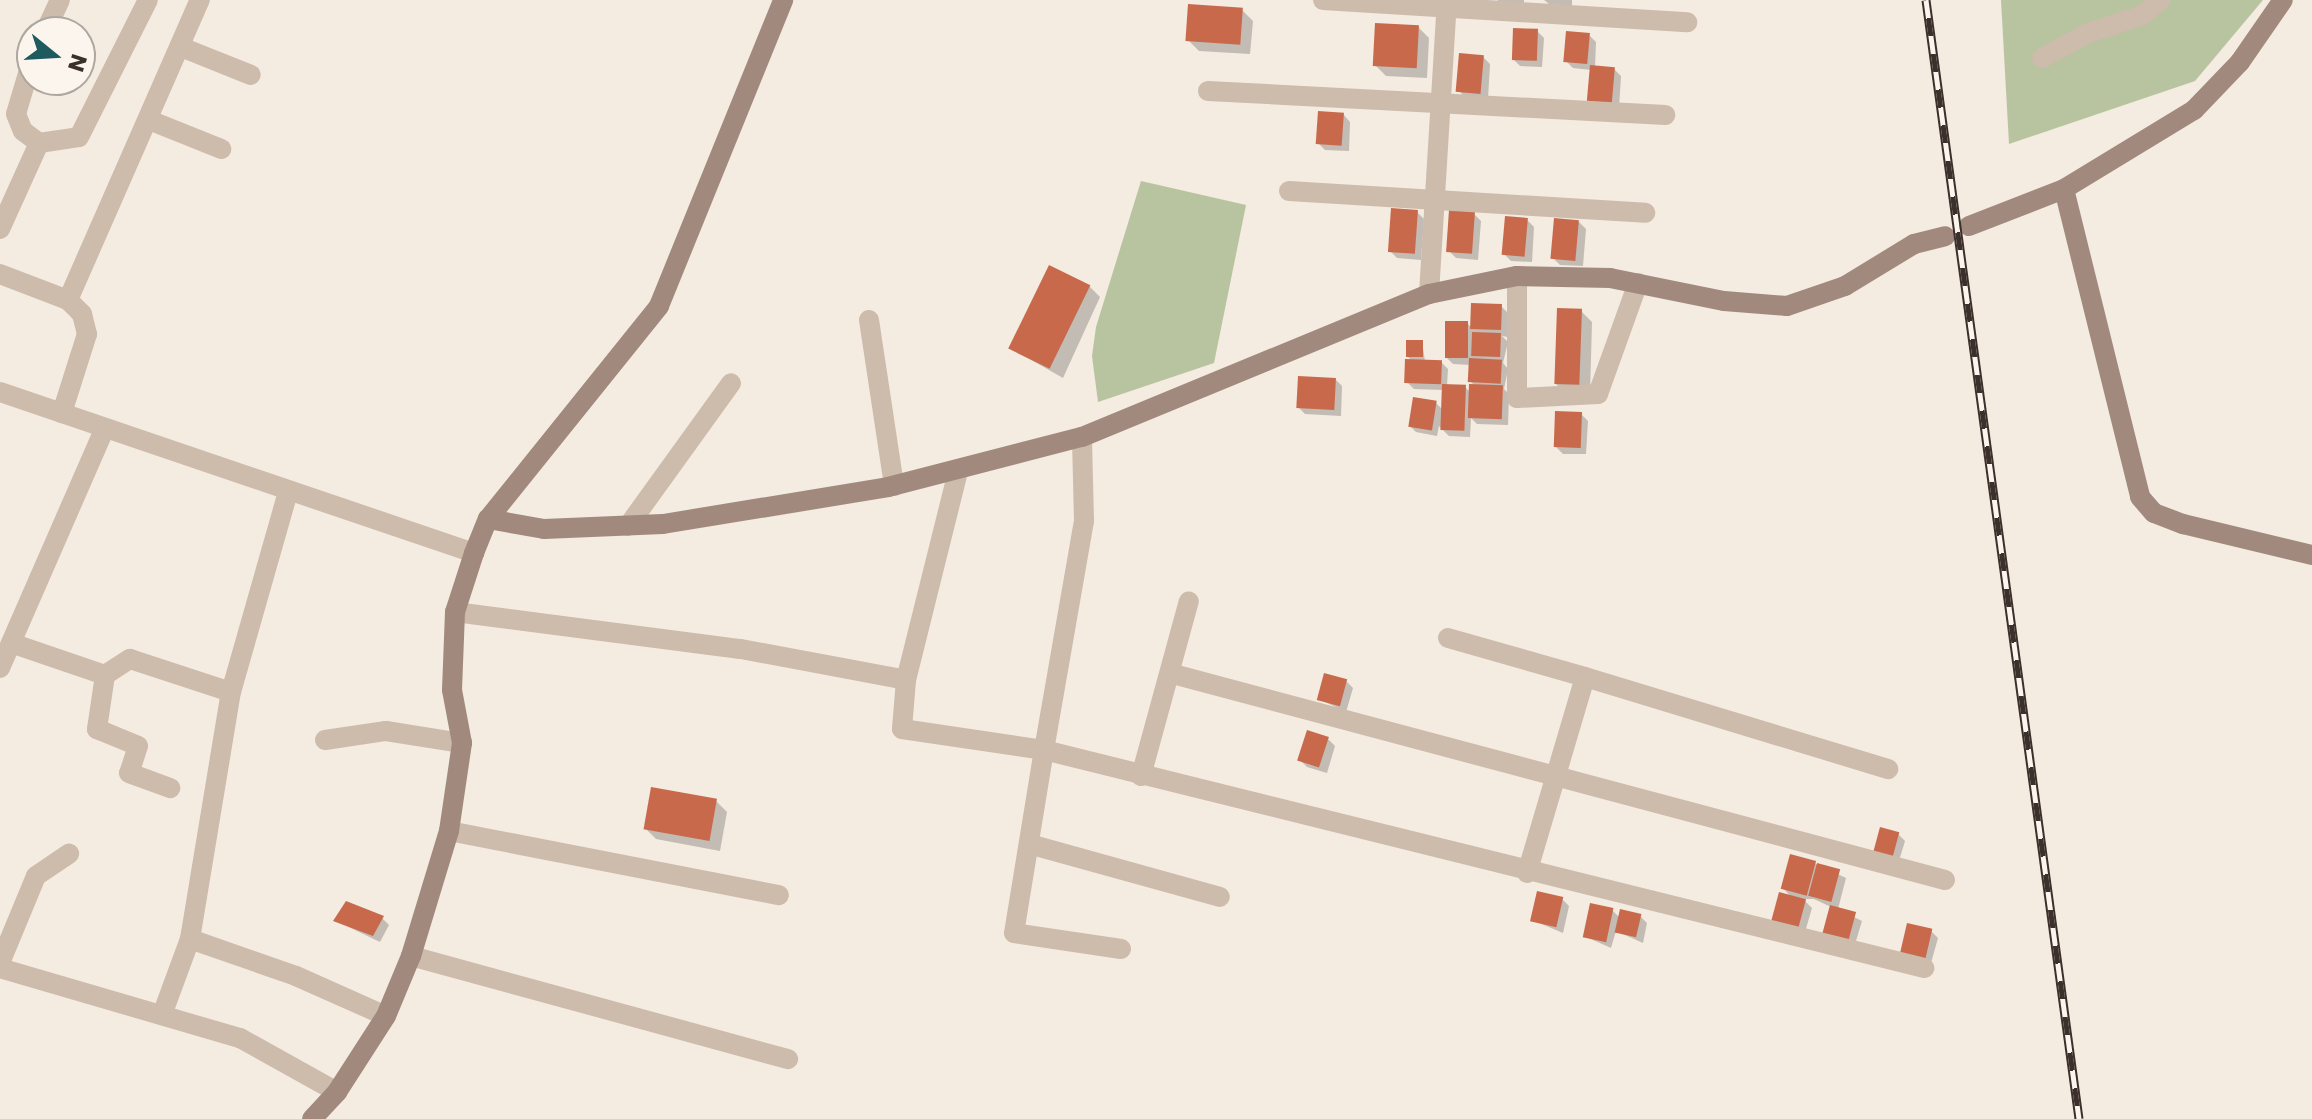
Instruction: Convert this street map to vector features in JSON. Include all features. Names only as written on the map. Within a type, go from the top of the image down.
[{"type":"street","points":[[21,96],[16,114],[23,131],[39,143],[79,137],[86,130],[148,0]]},
{"type":"street","points":[[68,300],[200,0]]},
{"type":"street","points":[[312,1119],[337,1092],[386,1016],[411,956],[449,831],[462,743],[452,690],[455,612],[488,519],[659,306],[783,0]]},
{"type":"street","points":[[1323,0],[1447,4],[1687,22]]},
{"type":"street","points":[[2042,58],[2088,33],[2143,15],[2160,0]]},
{"type":"street","points":[[1969,226],[2064,189],[2194,110],[2240,62],[2283,0]]},
{"type":"street","points":[[1429,294],[1447,4]]},
{"type":"street","points":[[181,47],[251,75]]},
{"type":"street","points":[[1208,91],[1665,115]]},
{"type":"street","points":[[149,120],[221,149]]},
{"type":"street","points":[[0,229],[39,143]]},
{"type":"street","points":[[2064,189],[2140,497],[2154,513],[2183,524],[2312,555]]},
{"type":"street","points":[[1289,191],[1435,203],[1645,213]]},
{"type":"street","points":[[488,519],[544,529],[628,526],[894,486],[1082,437],[1429,294],[1517,276],[1638,283],[1724,301],[1787,306],[1835,291],[1914,244],[1945,236]]},
{"type":"street","points":[[0,274],[68,300],[82,314],[87,334],[62,413]]},
{"type":"street","points":[[1517,276],[1517,398],[1598,394],[1638,283]]},
{"type":"street","points":[[869,320],[894,486]]},
{"type":"street","points":[[628,526],[731,383]]},
{"type":"street","points":[[0,392],[104,430],[474,553]]},
{"type":"street","points":[[0,668],[14,644],[104,430]]},
{"type":"street","points":[[1082,437],[1084,521],[1014,933],[1121,949]]},
{"type":"street","points":[[958,471],[906,680],[902,729],[1044,750],[1527,873],[1924,968]]},
{"type":"street","points":[[162,1015],[190,939],[231,692],[288,492]]},
{"type":"street","points":[[1141,776],[1173,674],[1189,601]]},
{"type":"street","points":[[455,612],[741,649],[906,680]]},
{"type":"street","points":[[1448,638],[1888,769]]},
{"type":"street","points":[[14,644],[105,675]]},
{"type":"street","points":[[170,788],[129,773],[138,746],[97,729],[105,675],[130,659],[231,692]]},
{"type":"street","points":[[1173,674],[1945,880]]},
{"type":"street","points":[[1527,873],[1585,677]]},
{"type":"street","points":[[325,740],[386,731],[462,743]]},
{"type":"street","points":[[449,831],[779,895]]},
{"type":"street","points":[[1029,844],[1220,897]]},
{"type":"street","points":[[69,854],[36,876],[0,966],[240,1038],[337,1092]]},
{"type":"street","points":[[190,939],[296,976],[386,1016]]},
{"type":"street","points":[[411,956],[788,1059]]},
{"type":"green space","points":[[2001,0],[2263,0],[2195,81],[2009,144]]},
{"type":"green space","points":[[1141,181],[1246,205],[1214,363],[1098,402],[1092,356],[1096,327]]},
{"type":"building","points":[[1188,4],[1243,8],[1240,45],[1185,41]]},
{"type":"building","points":[[1375,23],[1419,25],[1417,68],[1373,66]]},
{"type":"building","points":[[1513,28],[1538,29],[1537,61],[1512,60]]},
{"type":"building","points":[[1566,31],[1590,33],[1587,64],[1563,62]]},
{"type":"building","points":[[1459,53],[1484,55],[1481,94],[1456,92]]},
{"type":"building","points":[[1590,65],[1615,67],[1612,103],[1587,101]]},
{"type":"building","points":[[1318,111],[1344,113],[1342,146],[1316,144]]},
{"type":"building","points":[[1391,208],[1418,210],[1415,254],[1388,252]]},
{"type":"building","points":[[1449,210],[1475,212],[1472,254],[1446,252]]},
{"type":"building","points":[[1505,216],[1528,218],[1525,257],[1502,255]]},
{"type":"building","points":[[1554,218],[1579,220],[1575,261],[1550,259]]},
{"type":"building","points":[[1049,265],[1090,285],[1050,369],[1008,349]]},
{"type":"building","points":[[1471,303],[1502,304],[1501,330],[1470,329]]},
{"type":"building","points":[[1557,308],[1582,309],[1579,385],[1554,384]]},
{"type":"building","points":[[1445,321],[1468,321],[1468,358],[1445,358]]},
{"type":"building","points":[[1472,332],[1501,333],[1500,357],[1471,356]]},
{"type":"building","points":[[1406,340],[1423,340],[1423,357],[1406,357]]},
{"type":"building","points":[[1469,358],[1502,360],[1501,384],[1468,382]]},
{"type":"building","points":[[1405,359],[1442,360],[1441,384],[1404,383]]},
{"type":"building","points":[[1298,376],[1336,378],[1334,410],[1296,408]]},
{"type":"building","points":[[1442,384],[1466,385],[1464,431],[1440,430]]},
{"type":"building","points":[[1469,384],[1503,385],[1502,419],[1468,418]]},
{"type":"building","points":[[1413,397],[1437,401],[1432,430],[1408,427]]},
{"type":"building","points":[[1555,411],[1582,412],[1581,448],[1554,447]]},
{"type":"building","points":[[1324,673],[1347,679],[1340,706],[1317,700]]},
{"type":"building","points":[[1307,730],[1329,737],[1319,768],[1297,760]]},
{"type":"building","points":[[651,787],[717,799],[710,841],[644,829]]},
{"type":"building","points":[[1880,827],[1899,832],[1892,858],[1873,853]]},
{"type":"building","points":[[1790,854],[1816,861],[1807,896],[1781,889]]},
{"type":"building","points":[[1817,863],[1840,869],[1831,902],[1808,896]]},
{"type":"building","points":[[1537,891],[1563,897],[1556,927],[1530,921]]},
{"type":"building","points":[[1779,892],[1806,899],[1797,933],[1770,926]]},
{"type":"building","points":[[346,901],[384,916],[373,936],[333,921]]},
{"type":"building","points":[[1590,903],[1613,908],[1606,942],[1583,937]]},
{"type":"building","points":[[1830,905],[1856,912],[1847,945],[1821,938]]},
{"type":"building","points":[[1620,909],[1641,914],[1636,937],[1615,932]]},
{"type":"building","points":[[1907,923],[1932,929],[1924,963],[1899,957]]},
{"type":"railway","points":[[1926,0],[2079,1119]]}]
